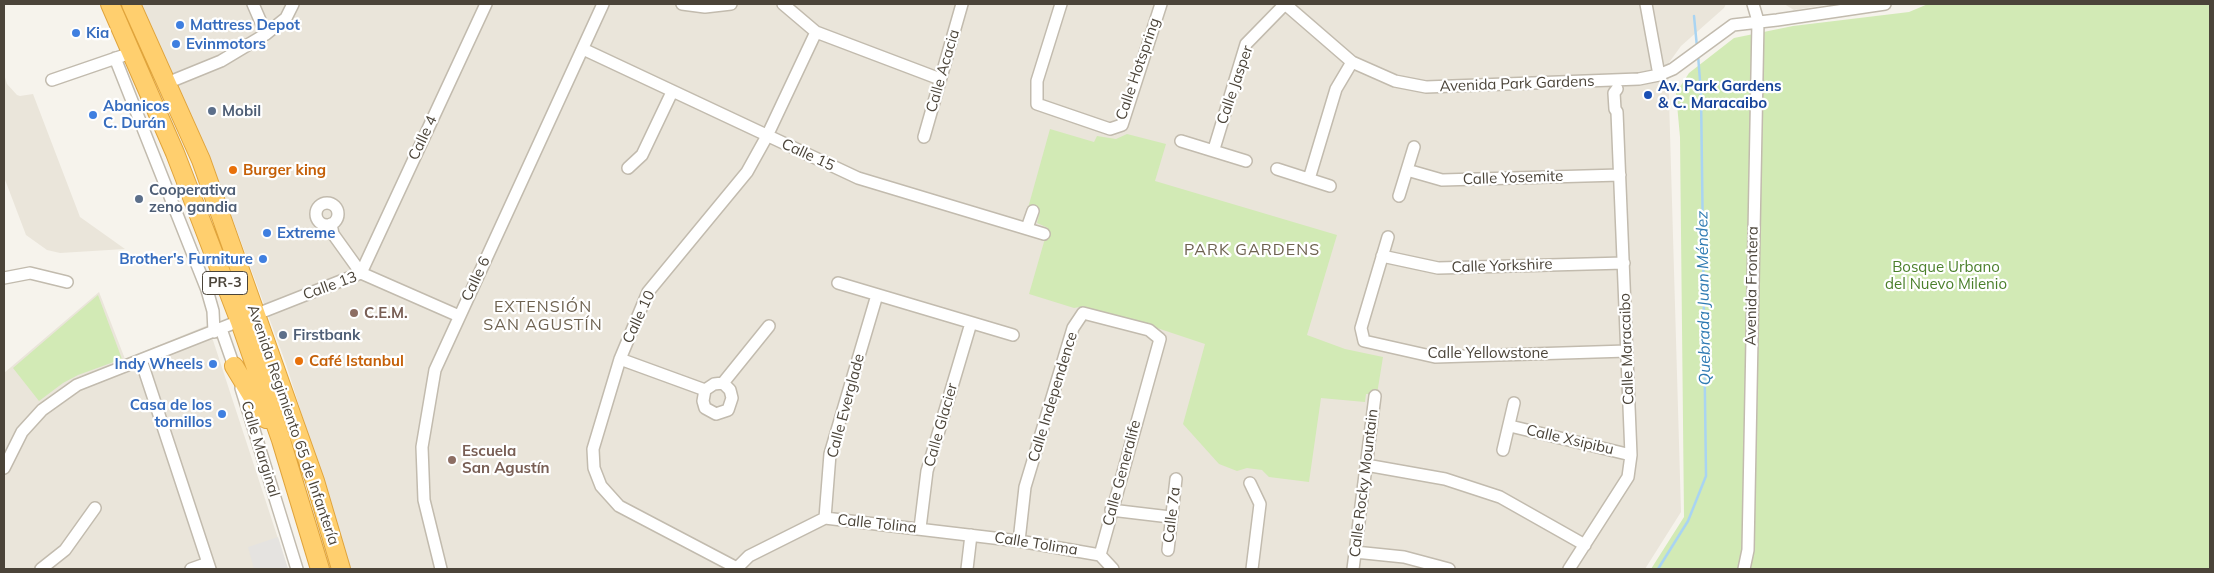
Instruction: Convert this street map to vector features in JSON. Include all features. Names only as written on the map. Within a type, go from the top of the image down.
[{"type":"highway","name":"Avenida Regimiento 65 de Infantería","points":[[110,4],[248,318],[315,481],[340,569]]},
{"type":"highway","name":"Avenida Regimiento 65 de Infantería","points":[[131,4],[201,160],[320,569]]},
{"type":"highway","points":[[234,366],[281,440]]},
{"type":"street","points":[[253,4],[266,34]]},
{"type":"street","points":[[167,83],[221,61],[266,34],[286,18],[293,4]]},
{"type":"street","name":"Calle 4","points":[[361,273],[486,4]]},
{"type":"street","name":"Calle 6","points":[[441,569],[424,500],[422,447],[436,370],[603,4]]},
{"type":"street","points":[[682,4],[705,8],[731,4]]},
{"type":"street","points":[[783,4],[816,32],[940,79]]},
{"type":"street","name":"Calle Acacia","points":[[924,137],[962,4]]},
{"type":"street","name":"Calle Hotspring","points":[[1061,4],[1037,81],[1037,104],[1110,128],[1122,125],[1161,4]]},
{"type":"street","name":"Avenida Park Gardens","points":[[1285,4],[1352,62],[1395,81],[1426,87],[1617,85],[1660,76],[1733,25],[1885,4]]},
{"type":"street","name":"Calle Jasper","points":[[1214,149],[1246,44],[1285,4]]},
{"type":"street","points":[[1646,4],[1660,76]]},
{"type":"street","name":"Avenida Frontera","points":[[1744,569],[1748,550],[1758,21],[1753,4]]},
{"type":"street","name":"Calle 10","points":[[736,569],[619,506],[601,486],[594,468],[593,449],[620,359],[648,292],[747,172],[767,136],[816,32]]},
{"type":"street","name":"Calle 15","points":[[583,49],[858,178],[1044,234]]},
{"type":"street","points":[[52,80],[132,52]]},
{"type":"street","name":"Calle Marginal","points":[[115,58],[207,290],[218,330],[234,366],[297,569]]},
{"type":"street","points":[[1309,179],[1336,88],[1352,62]]},
{"type":"street","name":"Calle Maracaibo","points":[[1569,569],[1628,477],[1631,455],[1617,112],[1620,110],[1620,94],[1617,85]]},
{"type":"street","points":[[628,168],[642,155],[672,92]]},
{"type":"street","points":[[1181,140],[1246,160]]},
{"type":"street","points":[[1399,196],[1414,147]]},
{"type":"street","points":[[1277,169],[1330,186]]},
{"type":"street","name":"Calle Yosemite","points":[[1407,170],[1442,180],[1620,175]]},
{"type":"street","points":[[1027,228],[1033,211]]},
{"type":"street","points":[[331,224],[333,234],[361,273]]},
{"type":"street","points":[[1382,256],[1388,238]]},
{"type":"street","name":"Calle Yorkshire","points":[[1382,256],[1438,268],[1624,263]]},
{"type":"street","name":"Calle Yellowstone","points":[[1382,256],[1361,328],[1364,341],[1435,357],[1627,350]]},
{"type":"street","points":[[4,278],[30,273],[67,282]]},
{"type":"street","name":"Calle 13","points":[[4,468],[22,432],[42,410],[77,385],[361,273],[459,316]]},
{"type":"street","points":[[838,283],[1012,335]]},
{"type":"street","name":"Calle Everglade","points":[[825,518],[830,454],[877,295]]},
{"type":"street","name":"Calle Independence","points":[[1019,540],[1025,487],[1073,328],[1083,313],[1149,330],[1160,339],[1150,374]]},
{"type":"street","name":"Calle Glacier","points":[[920,528],[927,471],[971,323]]},
{"type":"street","points":[[723,383],[730,390],[732,398],[728,410],[716,414],[705,408],[703,401],[705,390],[714,384],[723,383],[769,326]]},
{"type":"street","points":[[620,359],[705,390]]},
{"type":"street","points":[[141,360],[209,566],[191,569]]},
{"type":"street","name":"Calle Generalife","points":[[1100,555],[1150,374]]},
{"type":"street","name":"Calle Rocky Mountain","points":[[1353,569],[1375,396]]},
{"type":"street","name":"Calle Xsipibu","points":[[1503,450],[1514,403]]},
{"type":"street","name":"Calle Xsipibu","points":[[1510,426],[1631,455]]},
{"type":"street","points":[[1366,465],[1445,478],[1500,497],[1585,544]]},
{"type":"street","name":"Calle 7a","points":[[1168,550],[1170,517],[1176,479]]},
{"type":"street","points":[[1250,482],[1260,504],[1252,569]]},
{"type":"street","points":[[41,569],[65,550],[96,508]]},
{"type":"street","name":"Calle 7a","points":[[1111,510],[1170,517]]},
{"type":"street","name":"Calle Tolina","points":[[736,569],[749,556],[825,518],[971,535]]},
{"type":"street","points":[[967,569],[971,535]]},
{"type":"street","name":"Calle Tolima","points":[[971,535],[1019,540],[1100,555]]},
{"type":"street","points":[[1355,552],[1404,557],[1449,569]]},
{"type":"street","points":[[1100,555],[1113,569]]},
{"type":"shaded area","points":[[129,4],[1726,4],[1724,8],[1681,46],[1668,64],[1681,512],[1645,569],[350,569],[286,364],[233,220],[217,226]]},
{"type":"shaded area","points":[[1784,4],[1831,4],[1794,10]]},
{"type":"shaded area","points":[[4,74],[7,84],[17,95],[33,94],[80,217],[125,249],[60,253],[47,250],[26,235],[4,177]]},
{"type":"shaded area","points":[[99,292],[125,359],[208,325],[288,569],[4,569],[4,373]]},
{"type":"shaded area","points":[[278,537],[288,569],[254,569],[248,547]]},
{"type":"green space","name":"Bosque Urbano del Nuevo Milenio","points":[[1928,4],[2210,4],[2210,569],[1651,569],[1684,517],[1680,137],[1676,93],[1689,73],[1734,38],[1793,26],[1909,12]]},
{"type":"green space","points":[[1050,129],[1094,142],[1097,136],[1116,139],[1127,134],[1166,144],[1155,181],[1337,235],[1307,335],[1345,349],[1383,357],[1377,394],[1366,394],[1365,402],[1321,398],[1309,482],[1269,477],[1262,470],[1247,468],[1237,471],[1219,464],[1183,424],[1205,344],[1139,322],[1080,307],[1074,308],[1029,294],[1048,228],[1037,223],[1040,211],[1028,208]]},
{"type":"green space","points":[[98,295],[122,359],[78,375],[63,383],[39,401],[13,368]]},
{"type":"waterway","name":"Quebrada Juan Méndez","points":[[1694,16],[1697,47]]},
{"type":"waterway","name":"Quebrada Juan Méndez","points":[[1658,569],[1688,521],[1706,476],[1701,93],[1698,55]]},
{"type":"place","name":"Mattress Depot","points":[[180,25]]},
{"type":"place","name":"Kia","points":[[76,33]]},
{"type":"place","name":"Evinmotors","points":[[176,44]]},
{"type":"place","name":"Av. Park Gardens & C. Maracaibo","points":[[1648,95]]},
{"type":"place","name":"Mobil","points":[[212,111]]},
{"type":"place","name":"Abanicos C. Durán","points":[[93,115]]},
{"type":"place","name":"Burger king","points":[[233,170]]},
{"type":"place","name":"Cooperativa zeno gandia","points":[[139,199]]},
{"type":"place","name":"Extreme","points":[[267,233]]},
{"type":"place","name":"Brother's Furniture","points":[[263,259]]},
{"type":"place","name":"C.E.M.","points":[[354,313]]},
{"type":"place","name":"Firstbank","points":[[283,335]]},
{"type":"place","name":"Café Istanbul","points":[[299,361]]},
{"type":"place","name":"Indy Wheels","points":[[213,364]]},
{"type":"place","name":"Casa de los tornillos","points":[[222,414]]},
{"type":"place","name":"Escuela San Agustín","points":[[452,460]]},
{"type":"district","name":"PARK GARDENS","points":[[1252,250]]},
{"type":"district","name":"EXTENSIÓN SAN AGUSTÍN","points":[[543,316]]}]
